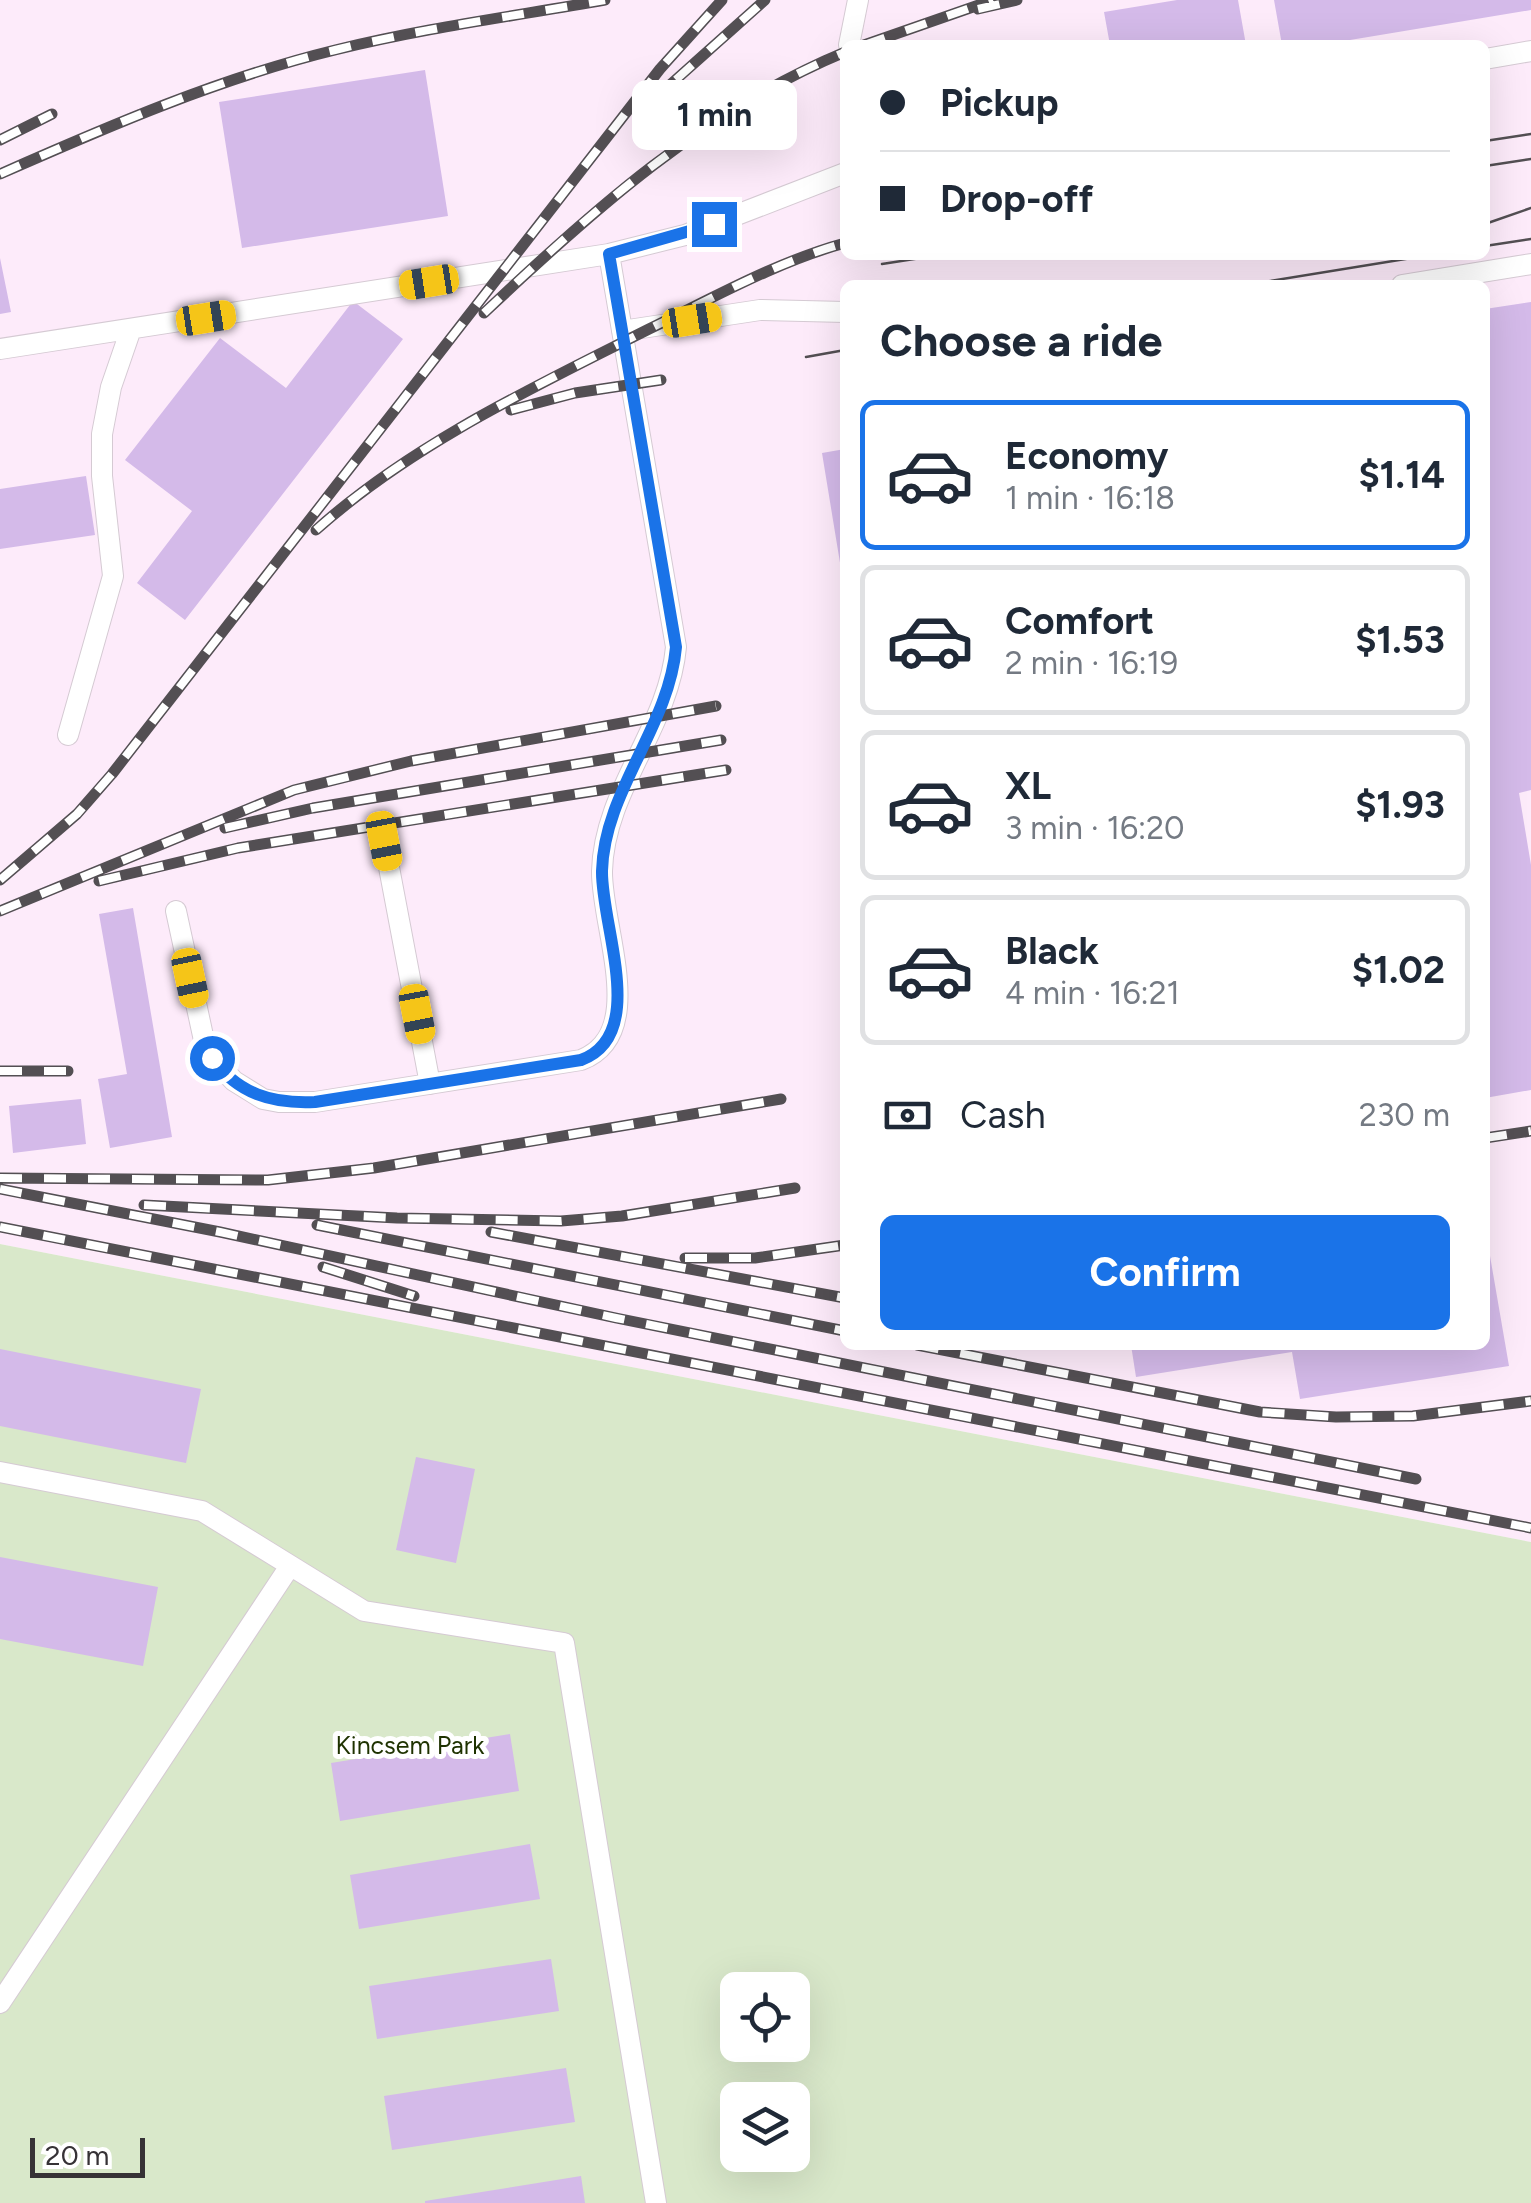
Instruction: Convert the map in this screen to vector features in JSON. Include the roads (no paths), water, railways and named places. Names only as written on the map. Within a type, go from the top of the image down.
[{"type":"lane","points":[[850,40],[858,0]]},
{"type":"lane","points":[[1490,58],[1531,51]]},
{"type":"lane","points":[[0,350],[609,254],[685,234],[840,175]]},
{"type":"lane","points":[[176,911],[205,1045],[221,1070],[263,1098],[297,1103],[430,1084],[581,1060],[602,1049],[615,1027],[618,1003],[603,892],[606,840],[668,694],[676,647],[609,254]]},
{"type":"lane","points":[[1433,280],[1531,264]]},
{"type":"lane","points":[[622,330],[760,310],[840,312]]},
{"type":"lane","points":[[68,735],[113,576],[102,476],[102,434],[111,386],[132,329]]},
{"type":"lane","points":[[384,841],[430,1084]]},
{"type":"lane","points":[[0,1472],[202,1512],[364,1611],[564,1642],[656,2203]]},
{"type":"lane","points":[[0,2003],[290,1566]]},
{"type":"tram line","points":[[1490,140],[1531,134]]},
{"type":"tram line","points":[[1490,165],[1531,159]]},
{"type":"tram line","points":[[1490,222],[1531,208]]},
{"type":"tram line","points":[[1490,245],[1531,239]]},
{"type":"tram line","points":[[882,264],[908,260]]},
{"type":"tram line","points":[[1277,280],[1399,260]]},
{"type":"tram line","points":[[806,357],[840,351]]},
{"type":"railway","points":[[0,174],[165,104],[292,61],[402,35],[605,0]]},
{"type":"railway","points":[[0,880],[77,814],[112,774],[660,69],[722,0]]},
{"type":"railway","points":[[643,109],[765,0]]},
{"type":"railway","points":[[878,40],[993,0]]},
{"type":"railway","points":[[978,9],[1017,0]]},
{"type":"railway","points":[[484,313],[609,200],[698,133],[745,103],[840,54]]},
{"type":"railway","points":[[0,140],[52,114]]},
{"type":"railway","points":[[316,530],[392,470],[518,395],[745,282],[840,245]]},
{"type":"railway","points":[[511,410],[575,393],[661,380]]},
{"type":"railway","points":[[0,911],[294,790],[411,761],[716,706]]},
{"type":"railway","points":[[225,828],[313,808],[721,740]]},
{"type":"railway","points":[[99,881],[238,848],[726,770]]},
{"type":"railway","points":[[0,1071],[68,1071]]},
{"type":"railway","points":[[0,1178],[268,1180],[374,1168],[781,1099]]},
{"type":"railway","points":[[1490,1137],[1531,1131]]},
{"type":"railway","points":[[144,1205],[397,1218],[561,1221],[622,1216],[795,1188]]},
{"type":"railway","points":[[0,1189],[1416,1479]]},
{"type":"railway","points":[[317,1225],[840,1330]]},
{"type":"railway","points":[[0,1227],[1531,1528]]},
{"type":"railway","points":[[491,1232],[840,1297]]},
{"type":"railway","points":[[685,1258],[755,1258],[840,1246]]},
{"type":"railway","points":[[323,1267],[414,1296]]},
{"type":"railway","points":[[943,1350],[1260,1412],[1336,1417],[1413,1416],[1531,1401]]},
{"type":"park label","name":"Kincsem Park","points":[[410,1745]]}]
